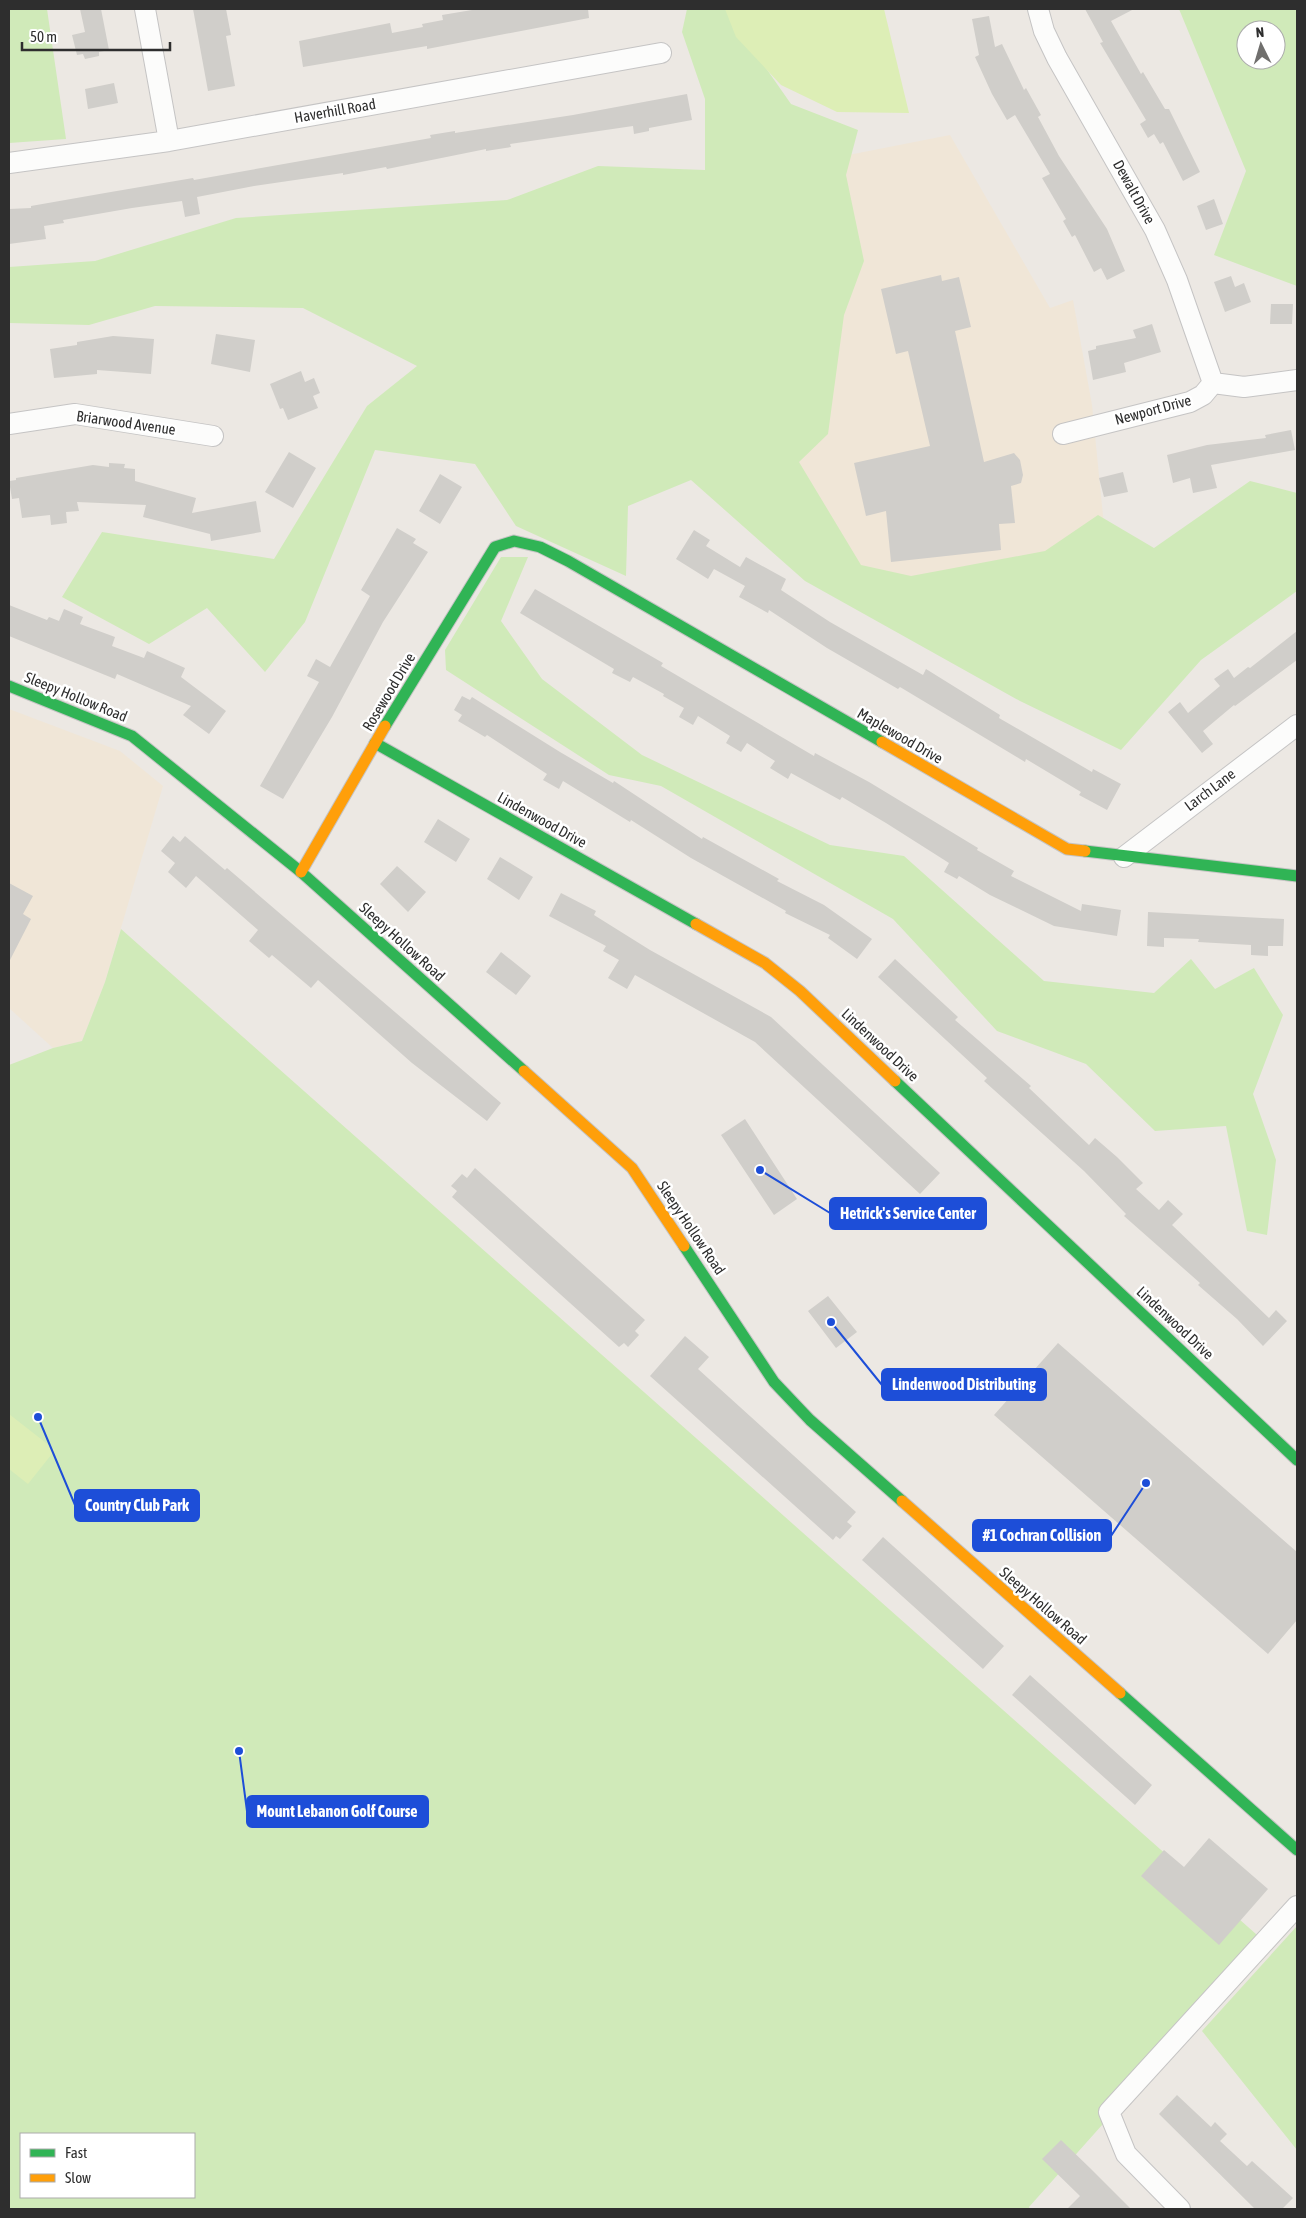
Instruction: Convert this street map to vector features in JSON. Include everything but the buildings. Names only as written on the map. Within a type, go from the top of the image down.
[{"type":"street","points":[[145,9],[169,140]]},
{"type":"street","name":"Dewalt Drive","points":[[1038,9],[1044,31],[1057,58],[1156,230],[1177,280],[1212,383]]},
{"type":"street","name":"Haverhill Road","points":[[9,163],[169,140],[661,53]]},
{"type":"street","points":[[1212,383],[1244,387],[1297,380]]},
{"type":"street","name":"Newport Drive","points":[[1063,434],[1190,402],[1203,395],[1212,383]]},
{"type":"street","name":"Briarwood Avenue","points":[[9,424],[75,414],[213,436]]},
{"type":"street","name":"Rosewood Drive","points":[[301,872],[376,743],[496,547],[514,541]]},
{"type":"street","name":"Maplewood Drive","points":[[514,541],[540,547],[568,561],[1067,849],[1297,876]]},
{"type":"street","name":"Sleepy Hollow Road","points":[[9,686],[132,736],[301,872],[632,1168],[774,1382],[810,1420],[1296,1846]]},
{"type":"street","name":"Larch Lane","points":[[1124,857],[1297,725]]},
{"type":"street","name":"Lindenwood Drive","points":[[376,743],[765,963],[808,998],[1297,1460]]},
{"type":"street","points":[[1180,2209],[1126,2154],[1110,2112],[1297,1906]]},
{"type":"shaded area","points":[[950,135],[1050,308],[1073,300],[1092,405],[1107,556],[923,587],[778,549],[717,181]]},
{"type":"shaded area","points":[[9,709],[120,751],[163,786],[105,982],[82,1041],[53,1048],[9,1008]]},
{"type":"green space","points":[[9,9],[47,9],[66,139],[9,143]]},
{"type":"green space","points":[[687,9],[737,9],[745,38],[791,104],[858,130],[846,175],[864,261],[844,315],[828,434],[799,462],[861,565],[911,576],[1045,551],[1098,515],[1154,548],[1250,481],[1297,493],[1297,591],[1201,660],[1121,750],[1020,701],[805,581],[691,480],[628,506],[626,576],[516,526],[475,464],[375,450],[305,622],[265,672],[207,608],[149,644],[62,597],[102,532],[274,559],[367,406],[417,366],[303,308],[155,306],[89,325],[9,323],[9,267],[95,261],[236,218],[507,200],[598,166],[705,170],[705,99],[682,32]]},
{"type":"green space","points":[[725,9],[884,9],[909,113],[837,112],[781,85],[736,37]]},
{"type":"green space","points":[[1179,9],[1297,9],[1297,286],[1214,255],[1246,171]]},
{"type":"green space","points":[[501,557],[528,557],[501,621],[542,679],[642,755],[830,845],[904,856],[1044,981],[1154,993],[1191,959],[1215,989],[1254,968],[1283,1015],[1253,1094],[1276,1160],[1267,1235],[1247,1231],[1226,1126],[1155,1131],[1086,1064],[997,1031],[893,919],[661,786],[609,775],[446,670],[445,650]]},
{"type":"green space","points":[[121,929],[1265,1942],[1029,2207],[1030,2209],[9,2209],[9,1065],[53,1048],[82,1041],[105,982]]},
{"type":"green space","points":[[9,1414],[55,1450],[28,1484],[9,1469]]},
{"type":"green space","points":[[1297,1926],[1297,2150],[1202,2031]]},
{"type":"traffic: fast","points":[[385,726],[495,547],[514,541],[540,547],[568,561],[882,742]]},
{"type":"traffic: fast","points":[[9,686],[132,736],[301,872],[524,1071]]},
{"type":"traffic: fast","points":[[375,743],[696,924]]},
{"type":"traffic: fast","points":[[1085,851],[1297,876]]},
{"type":"traffic: fast","points":[[895,1081],[1297,1460]]},
{"type":"traffic: fast","points":[[684,1246],[774,1382],[810,1420],[902,1501]]},
{"type":"traffic: fast","points":[[1120,1693],[1297,1850]]},
{"type":"traffic: slow","points":[[301,872],[385,726]]},
{"type":"traffic: slow","points":[[882,742],[1067,849],[1085,851]]},
{"type":"traffic: slow","points":[[696,924],[765,963],[800,991],[895,1081]]},
{"type":"traffic: slow","points":[[524,1071],[632,1168],[684,1246]]},
{"type":"traffic: slow","points":[[902,1501],[1120,1693]]},
{"type":"place","name":"Hetrick's Service Center","points":[[760,1170]]},
{"type":"place","name":"Lindenwood Distributing","points":[[831,1322]]},
{"type":"place","name":"Country Club Park","points":[[38,1417]]},
{"type":"place","name":"#1 Cochran Collision","points":[[1146,1483]]},
{"type":"place","name":"Mount Lebanon Golf Course","points":[[239,1751]]}]
